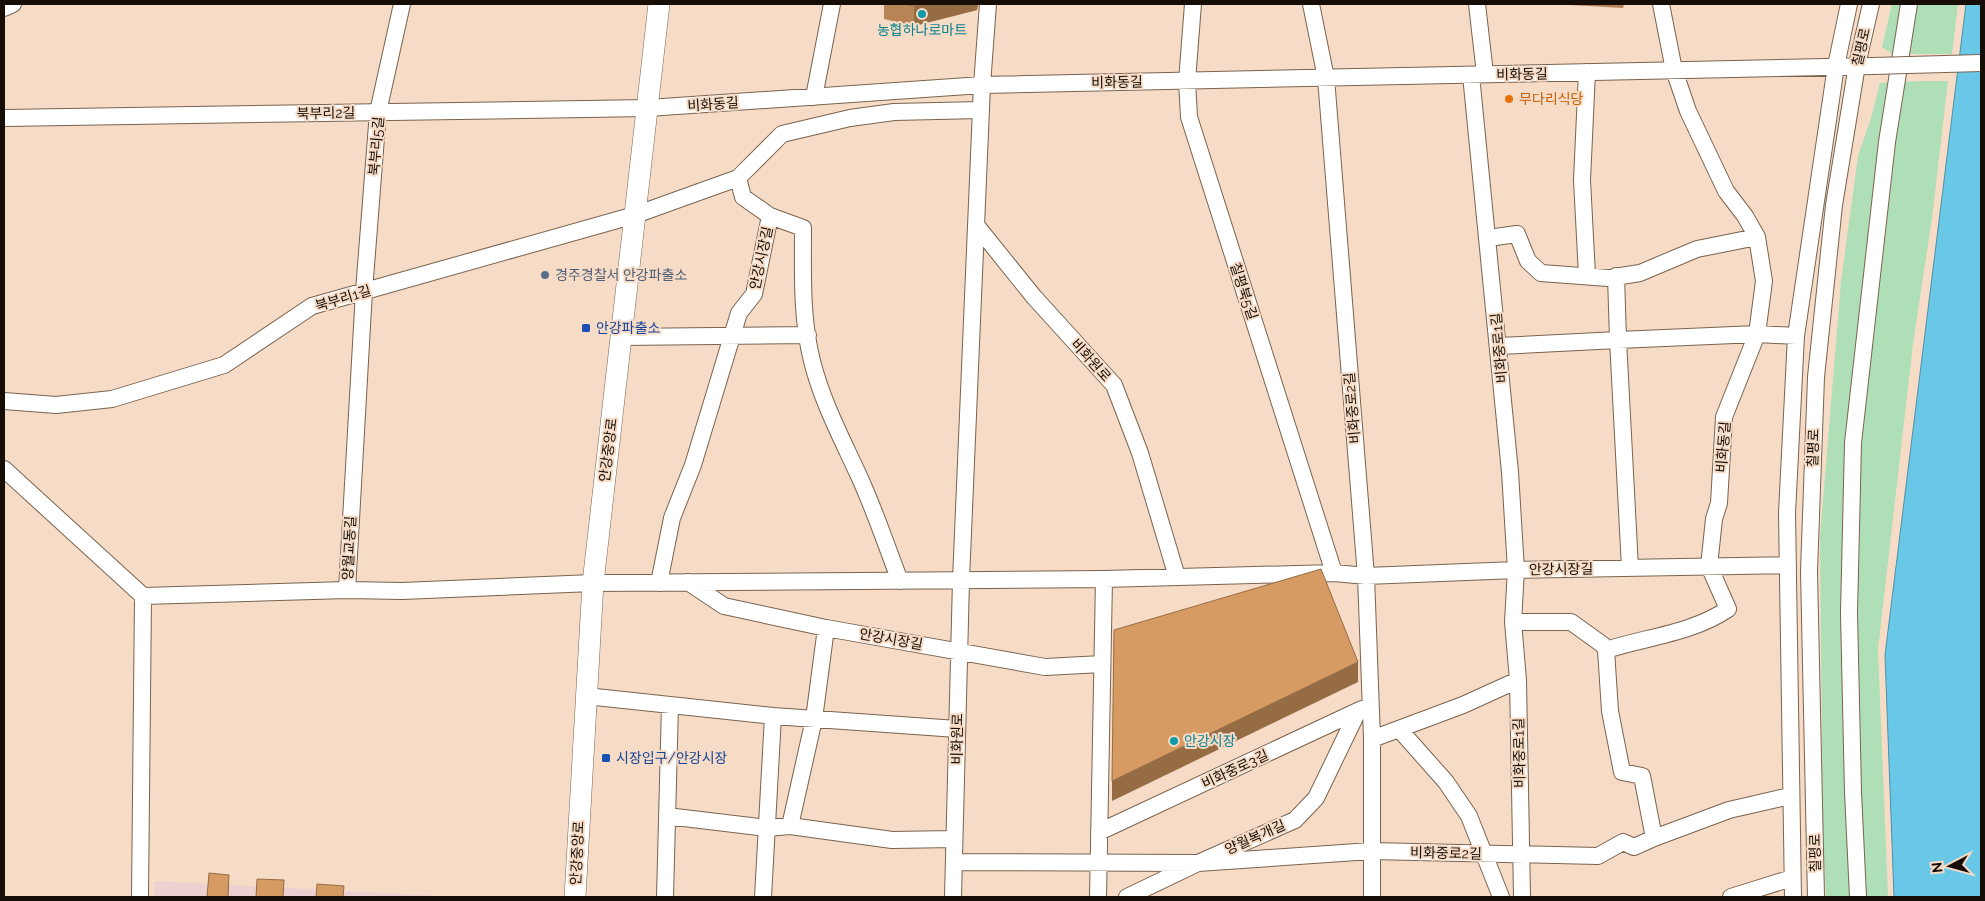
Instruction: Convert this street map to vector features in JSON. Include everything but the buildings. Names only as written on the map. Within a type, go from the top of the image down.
[{"type":"main road","name":"안강중앙로","points":[[575,897],[593,583],[659,4]]},
{"type":"street","points":[[4,8],[13,4]]},
{"type":"street","name":"북부리5길","points":[[364,291],[378,112],[402,4]]},
{"type":"street","points":[[814,97],[832,4]]},
{"type":"street","name":"비화원로","points":[[953,897],[961,580],[982,85],[988,4]]},
{"type":"street","name":"칠평북5길","points":[[1193,4],[1187,81],[1189,117],[1334,573]]},
{"type":"street","points":[[1310,4],[1326,78]]},
{"type":"street","name":"비화중로1길","points":[[1477,4],[1478,74],[1488,238],[1510,472],[1516,570],[1513,622],[1518,680],[1522,897]]},
{"type":"street","points":[[1661,4],[1674,70]]},
{"type":"street","name":"칠평로","points":[[1793,897],[1787,513],[1796,336],[1836,66],[1849,4]]},
{"type":"street","name":"칠평로","points":[[1816,897],[1809,571],[1816,377],[1834,205],[1857,65],[1871,4]]},
{"type":"street","points":[[1858,897],[1853,792],[1849,613],[1853,443],[1887,142],[1909,4]]},
{"type":"street","name":"비화동길","points":[[648,108],[982,85],[1857,65],[1981,64]]},
{"type":"street","name":"비화동길","points":[[1674,70],[1688,111],[1726,191],[1757,236],[1764,282],[1758,334],[1724,417],[1718,503],[1714,519],[1709,566]]},
{"type":"street","points":[[1587,72],[1582,180],[1587,275]]},
{"type":"street","name":"비화중로2길","points":[[1326,78],[1366,576],[1364,708],[1372,739],[1372,897]]},
{"type":"street","name":"북부리2길","points":[[4,118],[648,108]]},
{"type":"street","points":[[635,216],[738,178],[782,134],[850,118],[894,112],[981,110]]},
{"type":"street","points":[[738,178],[743,197],[770,216],[803,228],[803,307],[812,360],[822,392],[859,475],[900,581]]},
{"type":"street","name":"북부리1길","points":[[4,401],[56,405],[112,400],[224,364],[312,306],[635,216]]},
{"type":"street","name":"안강시장길","points":[[659,582],[672,518],[693,466],[739,313],[754,294],[770,216]]},
{"type":"street","name":"비화원로","points":[[976,225],[1034,297],[1114,386],[1140,454],[1177,577]]},
{"type":"street","points":[[1488,238],[1517,234],[1528,261],[1540,273],[1608,278],[1640,273],[1697,249],[1757,236]]},
{"type":"street","points":[[1616,276],[1630,568]]},
{"type":"street","name":"양월교동길","points":[[364,291],[347,590],[402,590],[593,583]]},
{"type":"street","points":[[621,337],[734,334],[808,335]]},
{"type":"street","points":[[1499,346],[1758,334],[1796,336]]},
{"type":"street","points":[[4,469],[143,596],[347,590]]},
{"type":"street","name":"안강시장길","points":[[1334,573],[1366,576],[1516,570],[1788,565]]},
{"type":"street","points":[[1606,650],[1637,640],[1670,634],[1718,616],[1728,609],[1709,566]]},
{"type":"street","points":[[593,583],[1104,579],[1334,573]]},
{"type":"street","points":[[1098,897],[1104,579]]},
{"type":"street","name":"안강시장길","points":[[688,582],[724,606],[826,628],[1045,667],[1102,664]]},
{"type":"street","points":[[140,897],[143,596]]},
{"type":"street","points":[[1513,622],[1571,622],[1603,645],[1606,650],[1610,711],[1622,772],[1642,776],[1654,838]]},
{"type":"street","points":[[790,826],[814,719],[826,628]]},
{"type":"street","points":[[1372,739],[1463,705],[1518,680]]},
{"type":"street","points":[[586,696],[773,716],[957,728]]},
{"type":"street","points":[[665,897],[670,705]]},
{"type":"street","name":"비화중로3길","points":[[1099,832],[1364,708]]},
{"type":"street","name":"양월복개길","points":[[1130,897],[1198,863],[1295,820],[1316,798],[1364,708]]},
{"type":"street","points":[[763,897],[773,716]]},
{"type":"street","points":[[1399,729],[1446,782],[1470,816],[1501,897]]},
{"type":"street","points":[[1520,854],[1598,856],[1623,842],[1634,847],[1729,810],[1790,796]]},
{"type":"street","points":[[667,816],[767,828],[790,826],[892,840],[954,839]]},
{"type":"street","points":[[954,862],[1198,863],[1371,851]]},
{"type":"street","name":"비화중로2길","points":[[1371,851],[1520,854]]},
{"type":"street","points":[[1732,897],[1792,878]]},
{"type":"shaded area","points":[[155,881],[459,897],[154,897]]},
{"type":"green space","points":[[1892,4],[1958,4],[1952,54],[1892,54],[1882,47]]},
{"type":"green space","points":[[1948,81],[1932,218],[1913,344],[1878,649],[1888,897],[1826,897],[1823,841],[1820,537],[1841,282],[1858,156],[1880,83]]},
{"type":"water","points":[[1966,4],[1981,4],[1981,897],[1894,897],[1885,655]]},
{"type":"place","name":"농협하나로마트","points":[[922,14]]},
{"type":"place","name":"무다리식당","points":[[1509,99]]},
{"type":"place","name":"경주경찰서 안강파출소","points":[[545,275]]},
{"type":"place","name":"안강파출소","points":[[586,328]]},
{"type":"place","name":"안강시장","points":[[1174,741]]},
{"type":"place","name":"시장입구/안강시장","points":[[606,758]]}]
